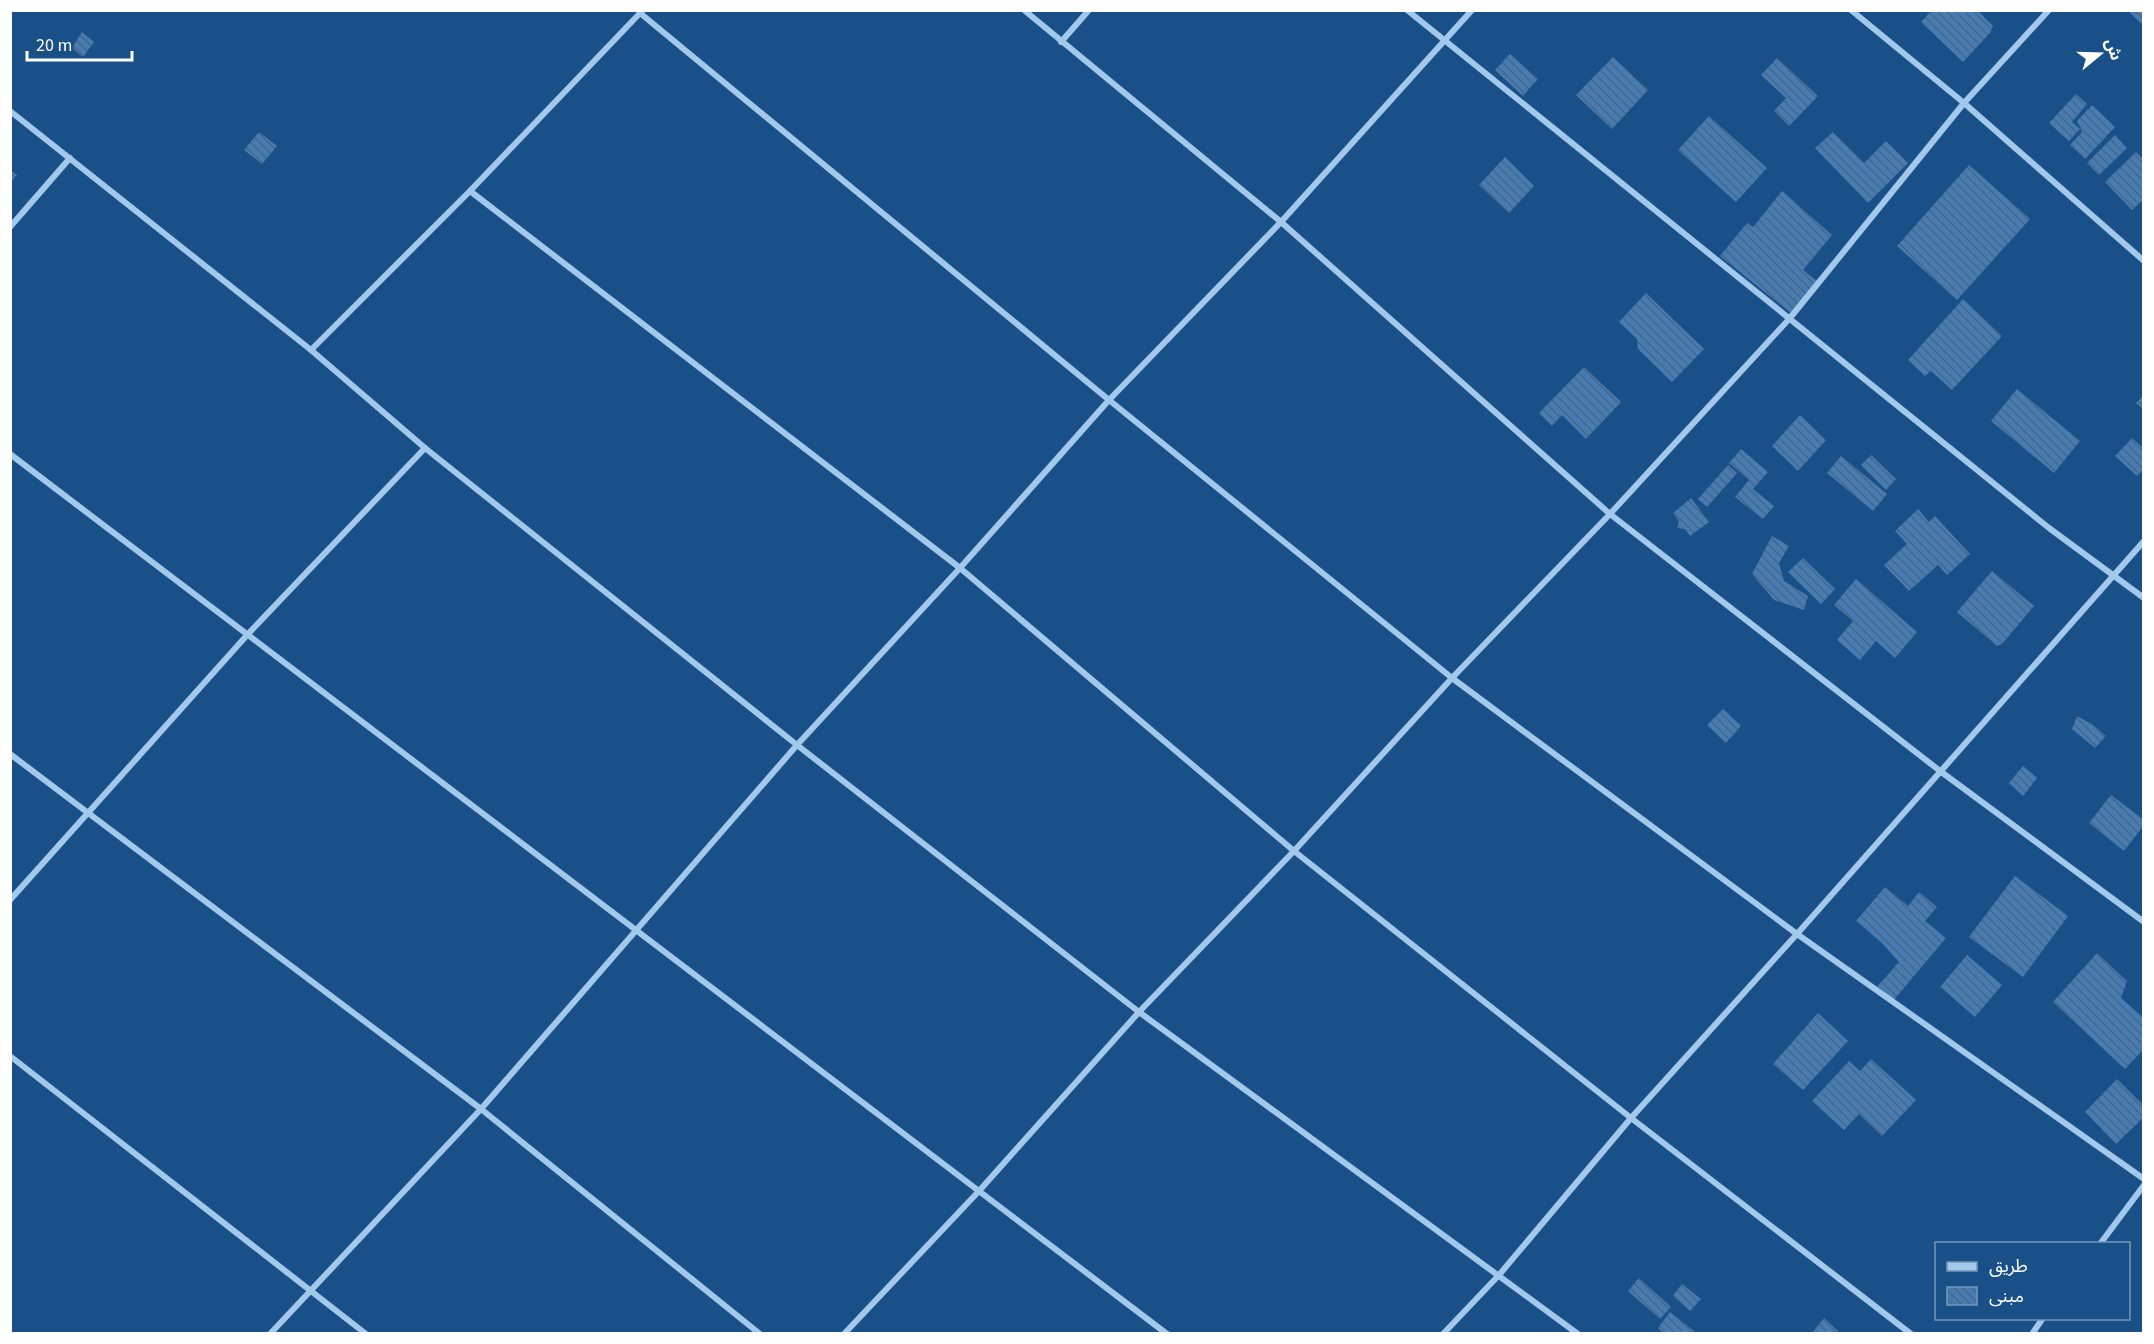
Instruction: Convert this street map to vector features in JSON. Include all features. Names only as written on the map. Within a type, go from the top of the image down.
[{"type":"street","points":[[1023,10],[1281,222],[1610,514],[1941,771],[2144,922]]},
{"type":"street","points":[[1061,42],[1089,10]]},
{"type":"street","points":[[1407,10],[2049,528],[2144,598]]},
{"type":"street","points":[[270,1334],[481,1109],[797,745],[960,568],[1109,400],[1281,222],[1472,10]]},
{"type":"street","points":[[1851,10],[1964,103],[2144,261]]},
{"type":"street","points":[[844,1334],[979,1191],[1139,1012],[1294,851],[1452,678],[1610,514],[1790,318],[1964,103],[2049,10]]},
{"type":"street","points":[[311,350],[470,191],[641,12],[1109,400],[1452,678],[1797,934],[2144,1179]]},
{"type":"street","points":[[10,111],[311,350],[425,448],[797,745],[1139,1012],[1578,1334]]},
{"type":"street","points":[[10,227],[70,158]]},
{"type":"street","points":[[470,191],[960,568],[1294,851],[1631,1118],[1911,1334]]},
{"type":"street","points":[[10,900],[248,634],[425,448]]},
{"type":"street","points":[[10,454],[1167,1334]]},
{"type":"street","points":[[1443,1334],[1499,1275],[1631,1118],[1797,934],[2144,541]]},
{"type":"street","points":[[10,753],[481,1109],[760,1334]]},
{"type":"street","points":[[10,1056],[366,1334]]},
{"type":"street","points":[[2101,1242],[2144,1185]]},
{"type":"street","points":[[2032,1334],[2042,1320]]},
{"type":"building","points":[[1932,10],[1977,10],[1993,26],[1990,33],[1963,62],[1921,22]]},
{"type":"building","points":[[2127,10],[2144,10],[2144,26]]},
{"type":"building","points":[[82,32],[94,42],[83,57],[72,48]]},
{"type":"building","points":[[1510,54],[1538,79],[1523,96],[1495,70]]},
{"type":"building","points":[[1613,57],[1648,90],[1612,129],[1576,95]]},
{"type":"building","points":[[1777,58],[1818,96],[1789,126],[1774,111],[1786,98],[1761,75]]},
{"type":"building","points":[[2076,94],[2087,104],[2072,122],[2080,129],[2069,141],[2049,123]]},
{"type":"building","points":[[2092,105],[2115,127],[2085,159],[2070,145],[2082,132],[2077,121]]},
{"type":"building","points":[[1709,116],[1767,168],[1736,202],[1678,150]]},
{"type":"building","points":[[259,132],[277,146],[262,164],[244,150]]},
{"type":"building","points":[[1833,132],[1864,163],[1886,141],[1908,163],[1868,203],[1815,148]]},
{"type":"building","points":[[2115,135],[2127,148],[2099,175],[2087,163]]},
{"type":"building","points":[[2136,152],[2144,160],[2144,199],[2132,210],[2105,182]]},
{"type":"building","points":[[1505,157],[1534,186],[1509,213],[1479,185]]},
{"type":"building","points":[[1969,165],[2030,219],[1957,300],[1897,246]]},
{"type":"building","points":[[10,170],[17,175],[10,183]]},
{"type":"building","points":[[1782,191],[1832,235],[1803,270],[1817,281],[1791,313],[1720,256],[1747,223],[1753,227]]},
{"type":"building","points":[[1646,293],[1704,349],[1672,382],[1638,349],[1637,339],[1619,322]]},
{"type":"building","points":[[1963,299],[2002,336],[1952,390],[1931,371],[1925,376],[1908,360]]},
{"type":"building","points":[[1584,367],[1621,402],[1586,439],[1562,415],[1552,426],[1539,413]]},
{"type":"building","points":[[2017,389],[2080,441],[2054,473],[1991,421]]},
{"type":"building","points":[[2144,395],[2144,410],[2136,403]]},
{"type":"building","points":[[1800,415],[1826,440],[1798,471],[1772,446]]},
{"type":"building","points":[[2132,438],[2144,449],[2144,469],[2137,476],[2115,456]]},
{"type":"building","points":[[1741,449],[1768,472],[1753,489],[1774,506],[1763,519],[1735,497],[1749,480],[1729,463]]},
{"type":"building","points":[[1871,455],[1896,479],[1886,490],[1861,465]]},
{"type":"building","points":[[1841,456],[1887,494],[1873,511],[1827,473]]},
{"type":"building","points":[[1728,465],[1737,473],[1707,507],[1698,499]]},
{"type":"building","points":[[1691,498],[1709,522],[1690,536],[1685,529],[1677,528],[1679,521],[1673,513]]},
{"type":"building","points":[[1918,509],[1929,522],[1935,516],[1970,554],[1947,575],[1938,565],[1909,591],[1884,565],[1907,544],[1895,531]]},
{"type":"building","points":[[1772,536],[1789,546],[1779,563],[1784,581],[1808,596],[1804,610],[1774,600],[1752,574]]},
{"type":"building","points":[[1803,558],[1835,589],[1821,604],[1788,572]]},
{"type":"building","points":[[1992,571],[2034,606],[2002,644],[1997,646],[1957,612]]},
{"type":"building","points":[[1856,579],[1917,632],[1895,658],[1876,641],[1860,660],[1837,640],[1853,621],[1834,605]]},
{"type":"building","points":[[1723,709],[1741,726],[1726,743],[1707,725]]},
{"type":"building","points":[[2077,716],[2106,736],[2095,748],[2072,729]]},
{"type":"building","points":[[2023,766],[2037,778],[2023,796],[2009,783]]},
{"type":"building","points":[[2111,795],[2144,820],[2144,825],[2124,851],[2089,823]]},
{"type":"building","points":[[2015,876],[2068,916],[2023,977],[1969,937]]},
{"type":"building","points":[[1885,887],[1908,906],[1919,892],[1937,907],[1925,921],[1946,938],[1892,1002],[1876,988],[1899,962],[1882,943],[1856,921]]},
{"type":"building","points":[[2097,953],[2127,981],[2121,998],[2144,1018],[2144,1049],[2125,1069],[2053,1002]]},
{"type":"building","points":[[1967,955],[2002,985],[1975,1017],[1940,987]]},
{"type":"building","points":[[1818,1013],[1848,1041],[1803,1090],[1773,1064]]},
{"type":"building","points":[[1871,1059],[1916,1100],[1882,1136],[1859,1114],[1844,1130],[1812,1101],[1849,1061],[1860,1071]]},
{"type":"building","points":[[2117,1079],[2144,1106],[2144,1117],[2116,1144],[2085,1112]]},
{"type":"building","points":[[1639,1278],[1671,1307],[1660,1319],[1628,1291]]},
{"type":"building","points":[[1682,1284],[1701,1299],[1690,1311],[1673,1296]]},
{"type":"building","points":[[1670,1312],[1694,1331],[1692,1334],[1664,1334],[1658,1328]]},
{"type":"building","points":[[1824,1318],[1838,1331],[1836,1334],[1811,1334]]}]
